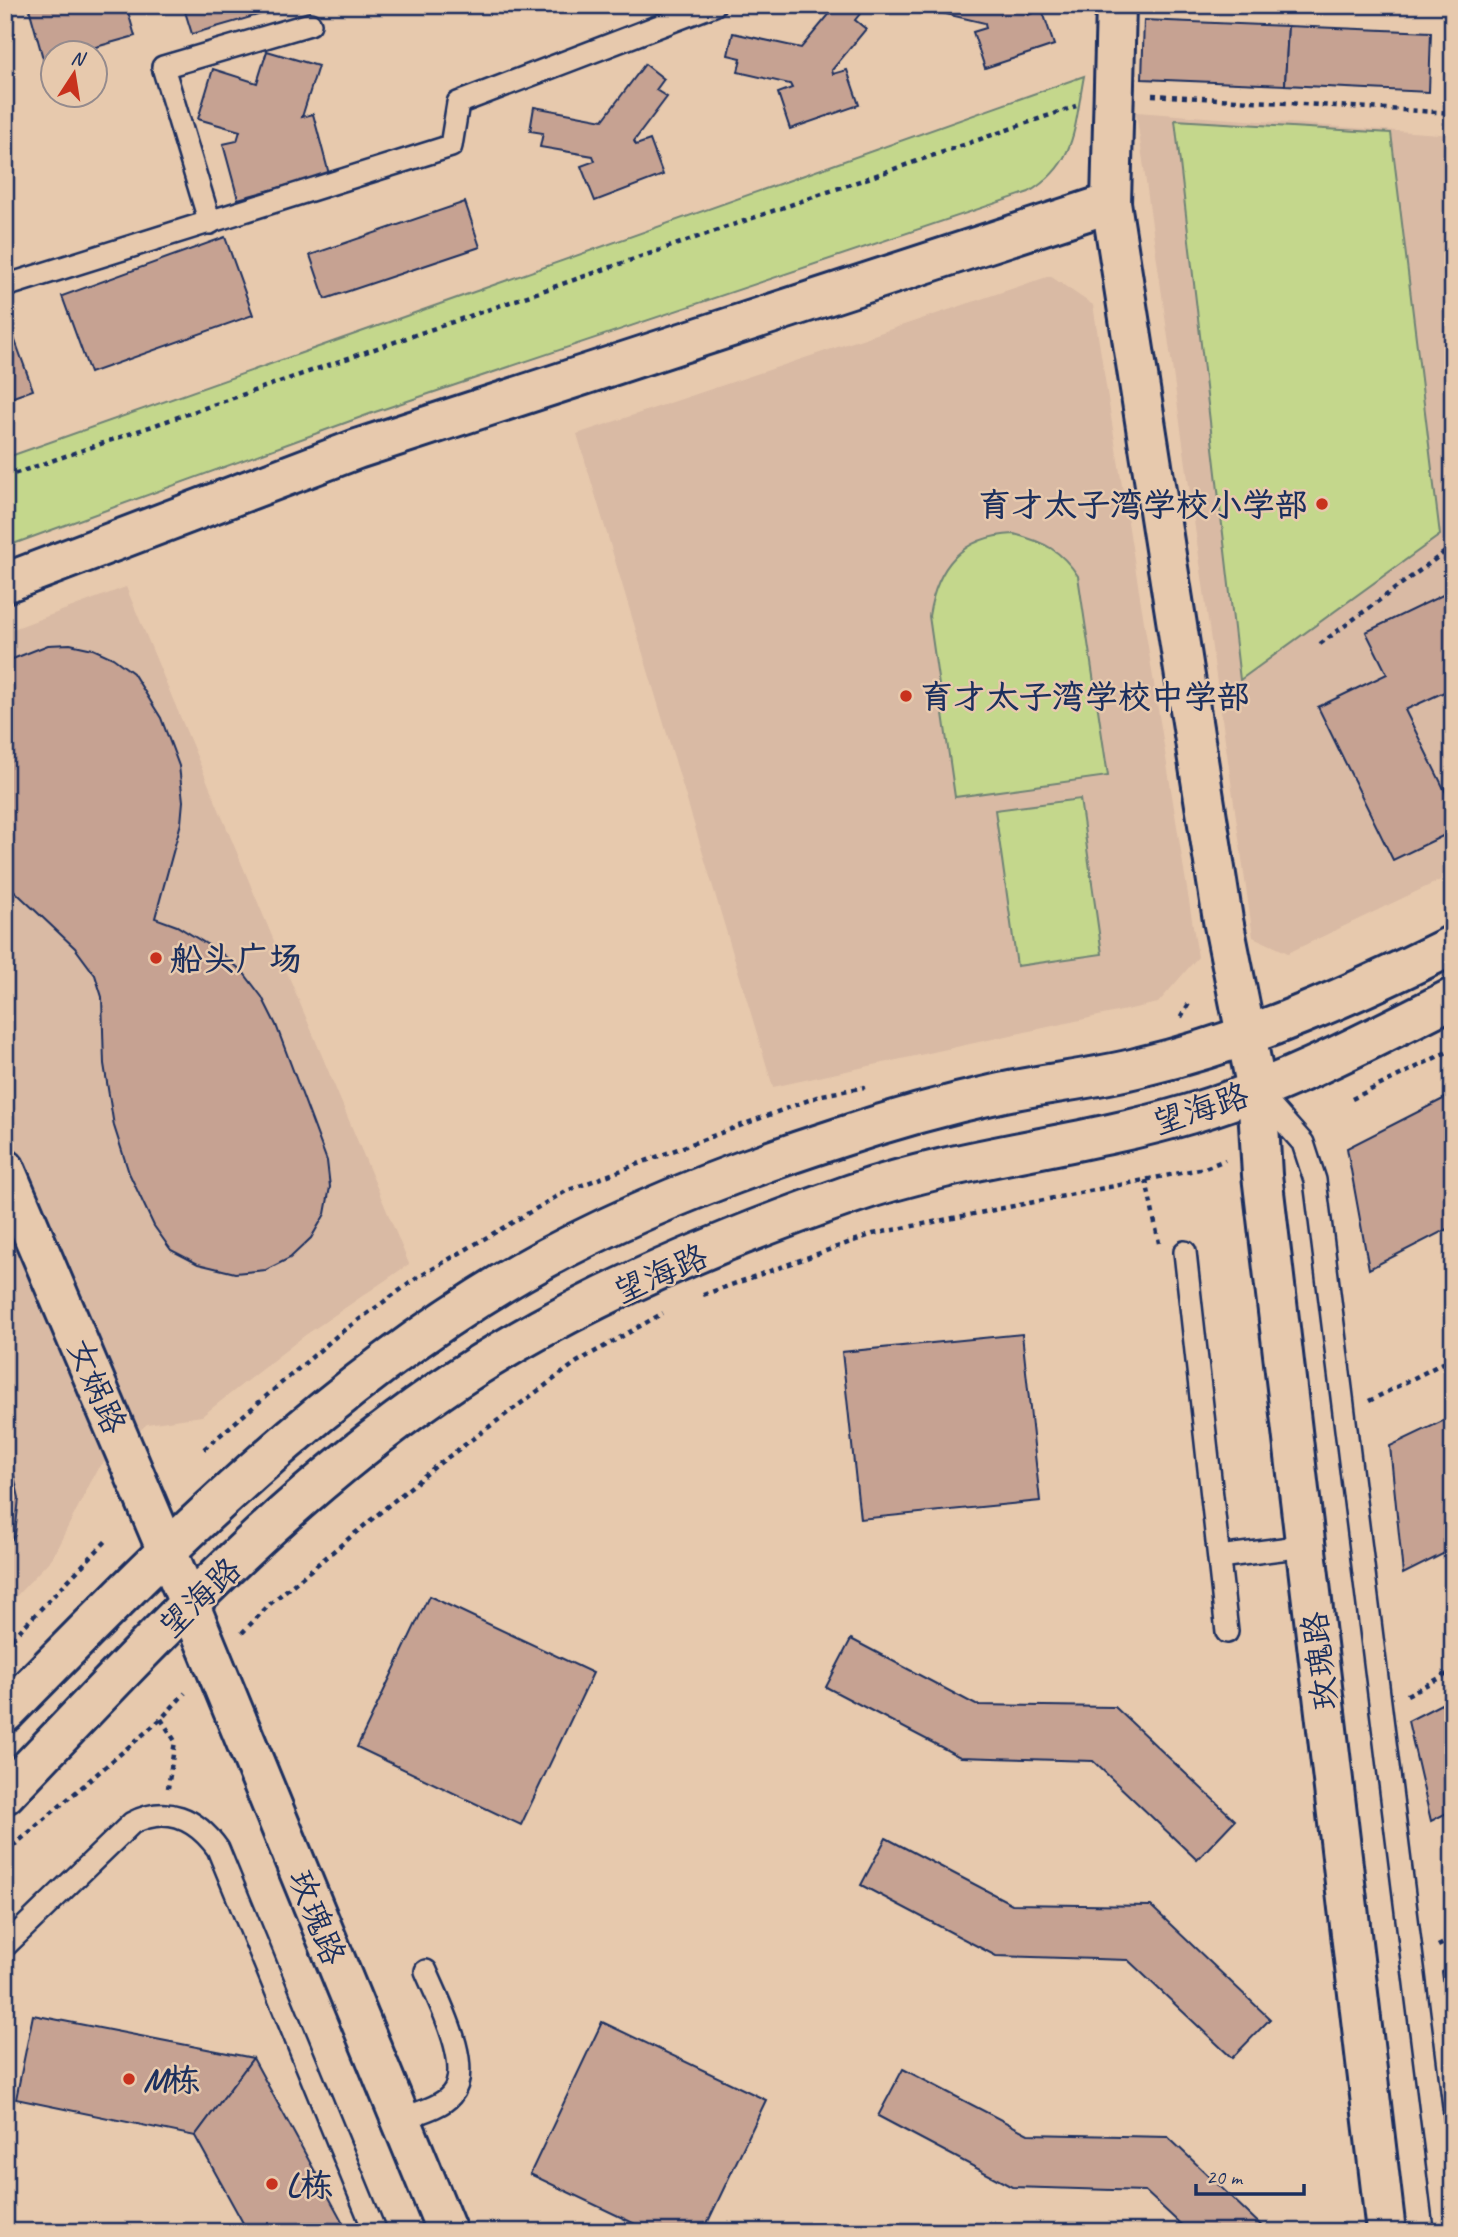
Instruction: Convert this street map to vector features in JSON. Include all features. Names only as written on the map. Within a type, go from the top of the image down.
[{"type":"street","name":"玫瑰路","points":[[1116,5],[1111,202],[1223,920],[1257,1090],[1262,1175],[1386,2232]]},
{"type":"street","points":[[5,583],[357,449],[1111,202]]},
{"type":"street","name":"望海路","points":[[5,1713],[167,1548],[307,1425],[407,1345],[524,1270],[624,1221],[759,1166],[914,1114],[1002,1093],[1138,1068],[1246,1035],[1363,990],[1453,946]]},
{"type":"street","name":"望海路","points":[[5,1794],[189,1603],[311,1494],[439,1391],[561,1319],[650,1275],[853,1194],[983,1159],[1150,1125],[1257,1090],[1453,998]]},
{"type":"street","name":"女娲路","points":[[5,1169],[189,1603]]},
{"type":"street","name":"玫瑰路","points":[[189,1603],[447,2232]]},
{"type":"lane","points":[[5,286],[451,146],[458,103],[714,5]]},
{"type":"lane","points":[[210,223],[163,67],[310,24]]},
{"type":"lane","points":[[1257,1090],[1293,1129],[1310,1158],[1345,1413],[1446,2232]]},
{"type":"lane","points":[[1185,1252],[1227,1632]]},
{"type":"lane","points":[[1219,1557],[1305,1546]]},
{"type":"lane","points":[[5,1946],[125,1828],[148,1815],[164,1814],[195,1823],[207,1833],[218,1849],[375,2232]]},
{"type":"lane","points":[[401,2119],[450,2097],[458,2084],[457,2051],[426,1970]]},
{"type":"path","points":[[5,477],[1114,93],[1453,113]]},
{"type":"path","points":[[1320,644],[1453,546]]},
{"type":"path","points":[[1352,1100],[1453,1049]]},
{"type":"path","points":[[692,1299],[873,1234],[1205,1168],[1226,1160]]},
{"type":"path","points":[[1146,1180],[1157,1242],[1185,1252]]},
{"type":"path","points":[[5,1853],[161,1719],[271,1603],[436,1466],[577,1362],[668,1310]]},
{"type":"path","points":[[1345,1413],[1453,1358]]},
{"type":"path","points":[[5,1646],[109,1538]]},
{"type":"path","points":[[1381,1709],[1453,1671]]},
{"type":"path","points":[[161,1719],[174,1741],[164,1814]]},
{"type":"shaded area","name":"育才太子湾学校小学部","points":[[1136,112],[1453,135],[1453,874],[1288,953],[1253,937]]},
{"type":"shaded area","name":"育才太子湾学校中学部","points":[[1050,276],[1093,305],[1198,957],[1158,1003],[773,1087],[577,434]]},
{"type":"shaded area","points":[[126,587],[409,1264],[304,1336],[202,1416],[147,1424],[98,1468],[52,1558],[5,1608],[5,632]]},
{"type":"green space","points":[[1084,76],[1075,127],[1065,156],[1045,181],[1029,192],[375,412],[5,547],[5,458]]},
{"type":"green space","points":[[1175,120],[1391,133],[1440,535],[1240,680]]},
{"type":"green space","points":[[1014,534],[1051,548],[1078,576],[1108,776],[955,797],[929,616],[933,598],[946,569],[966,548],[996,536]]},
{"type":"green space","points":[[1080,799],[1102,954],[1017,966],[995,810]]},
{"type":"building","points":[[37,5],[126,5],[135,36],[108,44],[108,38],[38,38],[38,40],[29,8]]},
{"type":"building","points":[[183,5],[281,5],[282,8],[192,34]]},
{"type":"building","points":[[837,5],[858,5],[863,10],[855,20],[866,29],[832,70],[833,74],[847,70],[859,105],[790,129],[778,93],[792,88],[790,84],[738,72],[741,58],[728,55],[733,33],[801,48]]},
{"type":"building","points":[[934,5],[1031,5],[1027,10],[1028,15],[1042,9],[1054,45],[985,68],[973,32],[986,28],[985,23],[933,11]]},
{"type":"building","points":[[1144,20],[1288,26],[1285,85],[1142,79]]},
{"type":"building","points":[[1288,26],[1431,32],[1429,92],[1285,85]]},
{"type":"building","points":[[267,51],[318,66],[302,117],[313,114],[329,174],[238,199],[223,144],[237,141],[240,131],[198,119],[213,69],[257,83]]},
{"type":"building","points":[[645,64],[664,79],[656,90],[667,97],[634,141],[636,145],[650,140],[663,175],[595,201],[581,166],[595,161],[593,156],[540,147],[543,133],[530,131],[534,107],[603,120]]},
{"type":"building","points":[[465,202],[480,247],[325,299],[310,255]]},
{"type":"building","points":[[225,237],[253,315],[90,373],[62,296]]},
{"type":"building","points":[[5,313],[33,390],[5,400]]},
{"type":"building","points":[[1453,590],[1453,688],[1405,710],[1453,807],[1453,831],[1393,860],[1318,707],[1387,674],[1366,632]]},
{"type":"building","name":"船头广场","points":[[70,644],[93,649],[113,658],[133,673],[161,718],[179,766],[183,801],[181,823],[155,918],[177,926],[221,953],[243,972],[262,997],[276,1025],[327,1161],[330,1187],[325,1214],[311,1238],[290,1258],[266,1270],[235,1273],[198,1264],[171,1250],[154,1226],[129,1173],[114,1126],[104,1064],[102,997],[95,975],[75,948],[5,882],[5,662],[48,645]]},
{"type":"building","points":[[1453,1094],[1453,1226],[1369,1269],[1347,1148]]},
{"type":"building","points":[[1022,1334],[1040,1501],[860,1519],[842,1352]]},
{"type":"building","points":[[1453,1416],[1453,1549],[1403,1574],[1390,1446]]},
{"type":"building","points":[[5,1435],[19,1498],[15,1535],[5,1549]]},
{"type":"building","points":[[429,1596],[593,1673],[521,1825],[357,1747]]},
{"type":"building","points":[[851,1639],[976,1705],[1115,1707],[1235,1820],[1197,1860],[1093,1761],[960,1757],[826,1687]]},
{"type":"building","points":[[1453,1698],[1453,1810],[1431,1821],[1408,1721]]},
{"type":"building","points":[[886,1838],[1012,1904],[1151,1906],[1270,2019],[1232,2058],[1128,1960],[996,1956],[861,1885]]},
{"type":"building","points":[[1453,1966],[1453,2051],[1442,1972]]},
{"type":"building","name":"M栋","points":[[33,2015],[253,2058],[195,2136],[16,2099]]},
{"type":"building","points":[[602,2022],[766,2100],[703,2232],[652,2232],[530,2174]]},
{"type":"building","name":"L栋","points":[[253,2058],[348,2232],[248,2232],[195,2136]]},
{"type":"building","points":[[903,2069],[1028,2134],[1168,2137],[1268,2232],[1189,2232],[1145,2191],[1012,2187],[878,2116]]},
{"type":"place","name":"育才太子湾学校小学部","points":[[1322,504]]},
{"type":"place","name":"育才太子湾学校中学部","points":[[906,696]]},
{"type":"place","name":"船头广场","points":[[156,958]]},
{"type":"place","name":"M栋","points":[[129,2079]]},
{"type":"place","name":"L栋","points":[[272,2184]]}]
